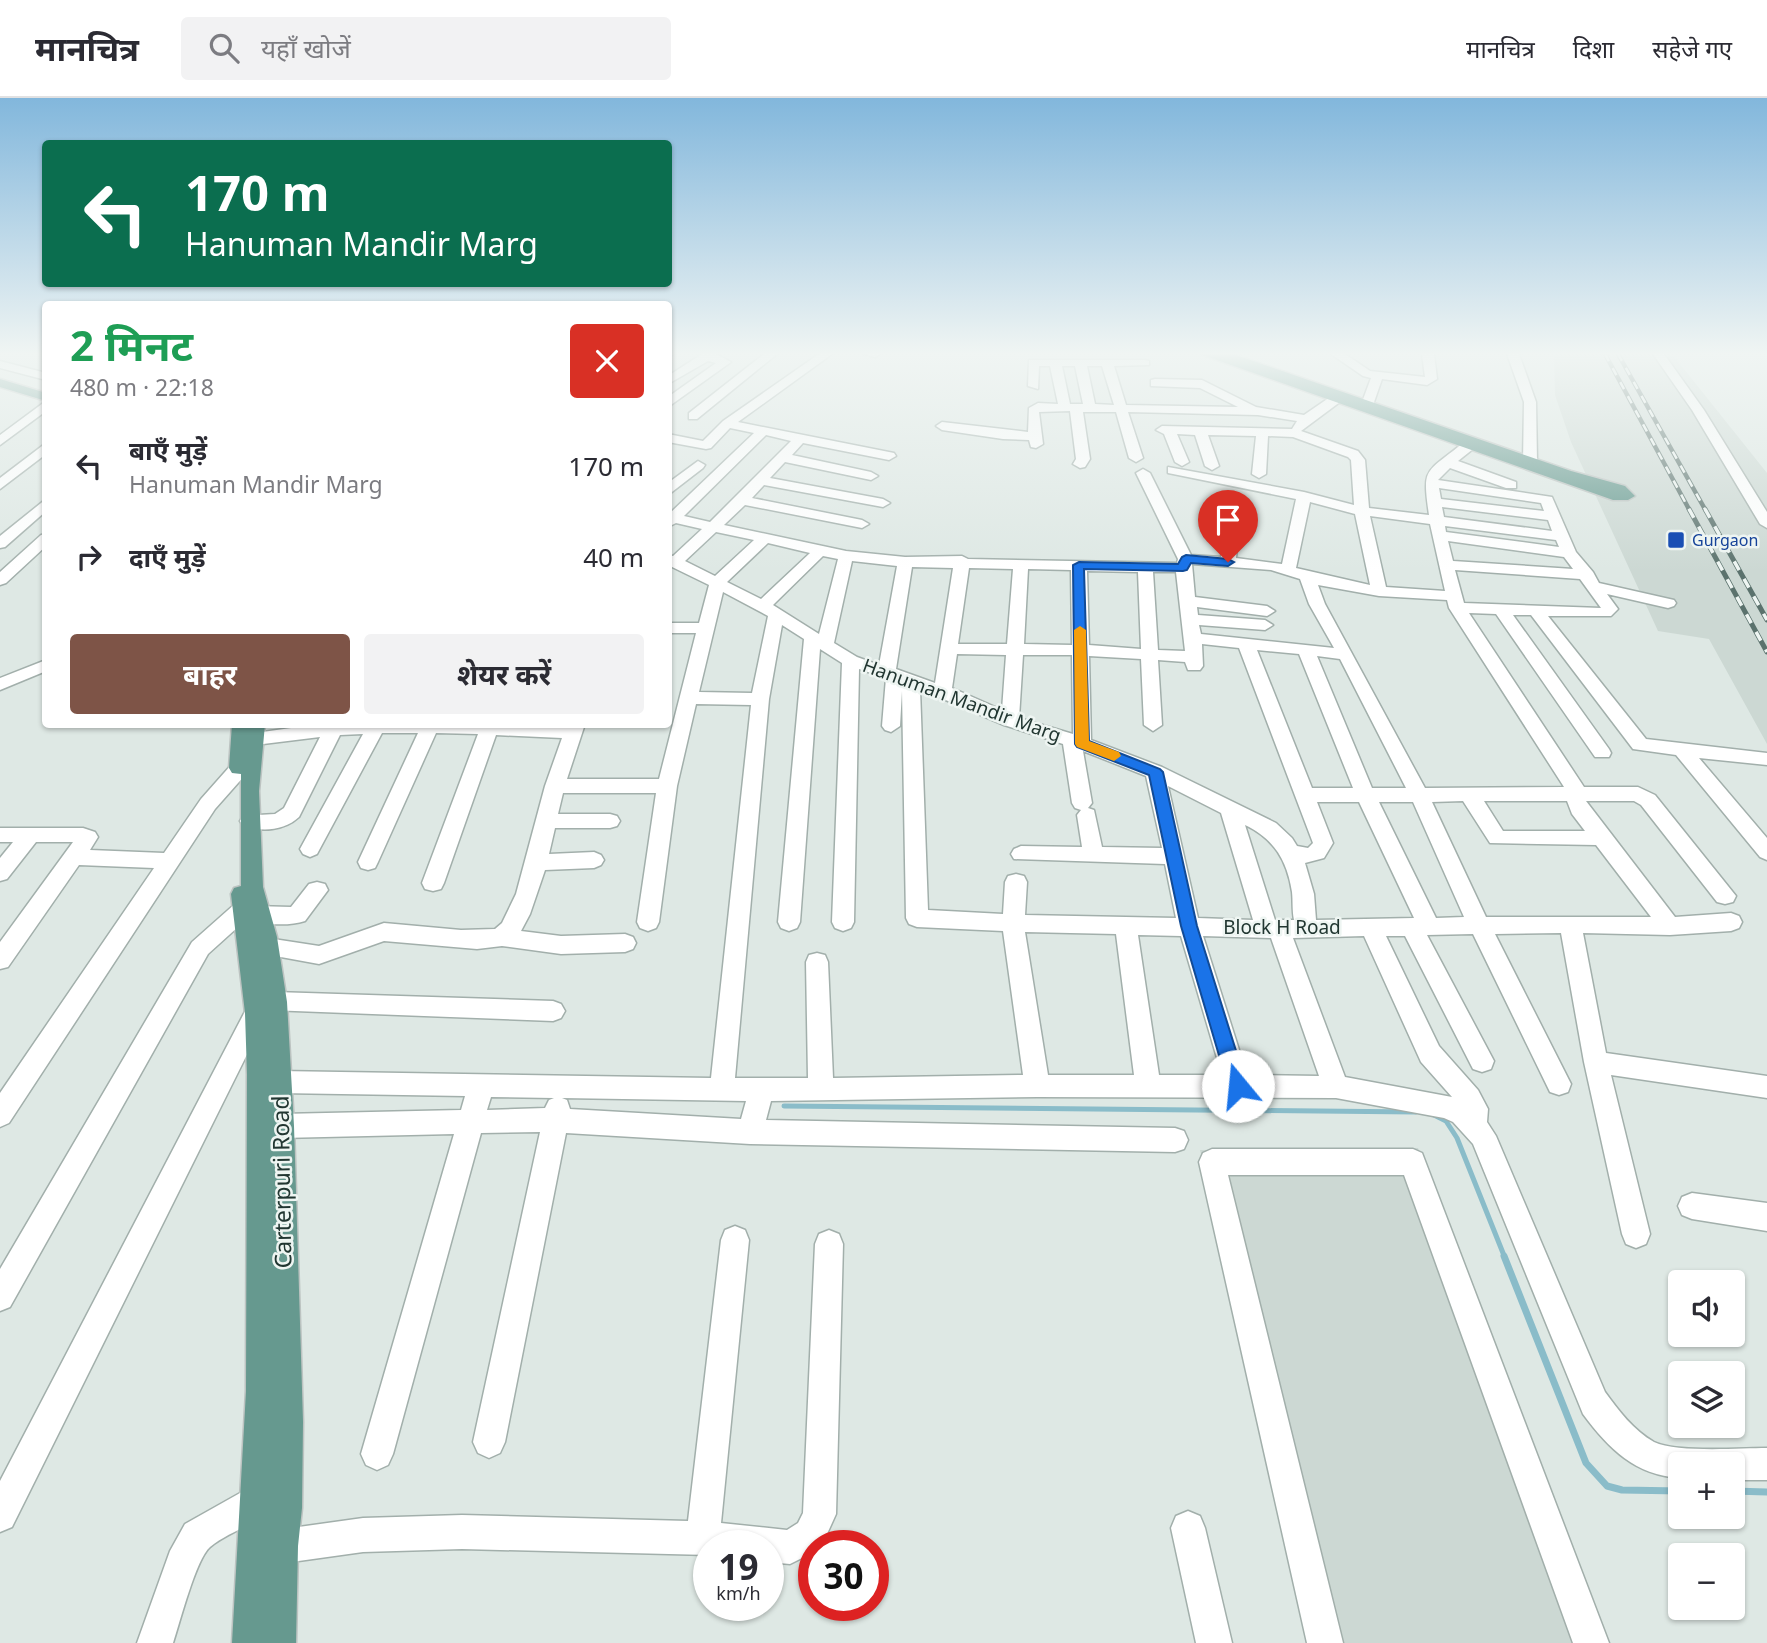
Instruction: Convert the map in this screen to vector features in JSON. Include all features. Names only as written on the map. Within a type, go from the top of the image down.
[{"type":"main road","points":[[1414,426],[1618,497],[1628,496],[1620,488],[1428,426]]},
{"type":"main road","name":"Carterpuri Road","points":[[251,729],[239,769],[240,876],[251,911],[267,947],[269,1085],[258,1499],[269,1548],[278,1643]]},
{"type":"main road","name":"Carterpuri Road","points":[[251,729],[251,911],[268,1000]]},
{"type":"main road","name":"Carterpuri Road","points":[[250,1643],[269,1548],[286,1508],[287,1422],[281,1126],[269,1085]]},
{"type":"street","points":[[0,441],[19,426]]},
{"type":"street","points":[[672,439],[705,446],[725,426]]},
{"type":"street","points":[[736,426],[889,456]]},
{"type":"street","points":[[943,426],[1035,440],[1035,426]]},
{"type":"street","points":[[1074,426],[1083,459],[1080,464]]},
{"type":"street","points":[[1126,426],[1136,458]]},
{"type":"street","points":[[1295,433],[1300,426]]},
{"type":"street","points":[[1530,461],[1531,426]]},
{"type":"street","points":[[1708,426],[1767,524]]},
{"type":"street","points":[[1379,592],[1362,511],[1358,460],[1353,454],[1295,433],[1166,430],[1177,466],[1362,511],[1569,553]]},
{"type":"street","points":[[1200,431],[1212,466]]},
{"type":"street","points":[[672,520],[762,432]]},
{"type":"street","points":[[1259,474],[1262,432]]},
{"type":"street","points":[[672,561],[742,500],[799,440]]},
{"type":"street","points":[[1468,446],[1434,474],[1431,483],[1432,502],[1454,602],[1579,796]]},
{"type":"street","points":[[0,485],[42,450]]},
{"type":"street","points":[[780,457],[871,476]]},
{"type":"street","points":[[1447,463],[1511,485]]},
{"type":"street","points":[[672,488],[698,465]]},
{"type":"street","points":[[951,649],[1081,650],[1194,661],[1185,563],[1143,473]]},
{"type":"street","points":[[759,480],[883,503]]},
{"type":"street","points":[[672,521],[766,537],[846,556],[905,562],[1145,566],[1228,562],[1287,569],[1307,577],[1379,592],[1501,610],[1609,612],[1609,606],[1569,553],[1547,500],[1431,483]]},
{"type":"street","points":[[1287,569],[1304,496]]},
{"type":"street","points":[[742,500],[862,524]]},
{"type":"street","points":[[1432,502],[1552,516]]},
{"type":"street","points":[[0,544],[42,509]]},
{"type":"street","points":[[1228,562],[1232,527]]},
{"type":"street","points":[[1437,527],[1560,536]]},
{"type":"street","points":[[648,922],[667,786],[718,583],[766,537]]},
{"type":"street","points":[[0,580],[42,542]]},
{"type":"street","points":[[722,1089],[770,610],[820,550]]},
{"type":"street","points":[[789,922],[819,642],[846,556]]},
{"type":"street","name":"Hanuman Mandir Marg","points":[[672,561],[770,610],[851,661],[943,691],[1010,721],[1077,742],[1155,772],[1269,828],[1285,843],[1289,852]]},
{"type":"street","points":[[943,691],[962,561]]},
{"type":"street","points":[[891,726],[905,562]]},
{"type":"street","points":[[1010,721],[1021,564]]},
{"type":"street","points":[[1079,565],[1081,650],[1077,742],[1093,855]]},
{"type":"street","points":[[1447,565],[1592,581],[1668,603]]},
{"type":"street","points":[[1145,566],[1153,725]]},
{"type":"street","points":[[1307,577],[1317,604],[1420,796],[1479,925],[1559,1084]]},
{"type":"street","points":[[1188,601],[1266,618],[1190,619]]},
{"type":"street","points":[[1501,610],[1602,753]]},
{"type":"street","points":[[1536,611],[1638,744],[1767,759]]},
{"type":"street","points":[[672,628],[705,628]]},
{"type":"street","points":[[1193,638],[1346,654]]},
{"type":"street","points":[[1246,643],[1323,843],[1317,853],[1310,856],[1289,852]]},
{"type":"street","points":[[1306,650],[1420,926],[1482,1061]]},
{"type":"street","points":[[843,922],[851,661]]},
{"type":"street","points":[[0,684],[42,667]]},
{"type":"street","name":"Block H Road","points":[[897,675],[917,918],[1273,929],[1570,923],[1670,926],[1731,922]]},
{"type":"street","points":[[690,698],[760,699]]},
{"type":"street","points":[[250,821],[276,822],[286,819],[334,728],[251,729]]},
{"type":"street","points":[[310,849],[375,728]]},
{"type":"street","points":[[368,862],[429,728],[574,729],[555,786],[536,862],[516,920],[512,929],[503,937]]},
{"type":"street","points":[[433,883],[489,728]]},
{"type":"street","points":[[1683,751],[1767,852]]},
{"type":"street","points":[[0,1115],[208,804],[239,769]]},
{"type":"street","points":[[1155,772],[1189,926],[1238,1086]]},
{"type":"street","points":[[555,786],[667,786]]},
{"type":"street","points":[[1303,795],[1579,796],[1633,793],[1645,798],[1726,896]]},
{"type":"street","points":[[1470,796],[1497,838],[1602,838]]},
{"type":"street","points":[[1579,796],[1576,802],[1578,809],[1670,926]]},
{"type":"street","points":[[1230,809],[1273,929],[1336,1087]]},
{"type":"street","points":[[545,821],[610,821]]},
{"type":"street","points":[[0,835],[88,837],[0,960]]},
{"type":"street","points":[[0,873],[31,835]]},
{"type":"street","points":[[1289,852],[1296,866],[1303,894],[1307,929]]},
{"type":"street","points":[[1021,854],[1172,856]]},
{"type":"street","points":[[76,856],[170,861]]},
{"type":"street","points":[[536,862],[594,860]]},
{"type":"street","points":[[1016,882],[1013,923],[1037,1086]]},
{"type":"street","points":[[0,1297],[200,948],[251,911],[297,915],[317,890]]},
{"type":"street","points":[[1570,923],[1596,1062],[1636,1234]]},
{"type":"street","points":[[1126,925],[1148,1086]]},
{"type":"street","points":[[1371,928],[1430,1054],[1469,1098],[1475,1109],[1474,1124]]},
{"type":"street","points":[[267,947],[320,955],[374,933],[481,939],[503,937],[554,945],[625,943]]},
{"type":"street","points":[[817,961],[821,1090]]},
{"type":"street","points":[[0,1515],[268,1000],[553,1011]]},
{"type":"street","points":[[1596,1062],[1767,1087]]},
{"type":"street","points":[[269,1085],[762,1090],[1037,1086],[1336,1087],[1448,1107],[1474,1124],[1483,1136],[1594,1403],[1616,1432],[1649,1457],[1676,1462],[1767,1464]]},
{"type":"street","points":[[377,1454],[481,1086]]},
{"type":"street","points":[[489,1442],[555,1120],[564,1088]]},
{"type":"street","points":[[750,1132],[762,1090]]},
{"type":"street","points":[[281,1126],[555,1120],[750,1132],[1175,1140]]},
{"type":"street","points":[[1325,1643],[1212,1163],[1413,1162],[1591,1643]]},
{"type":"street","points":[[1692,1206],[1767,1217]]},
{"type":"street","points":[[704,1530],[735,1240]]},
{"type":"street","points":[[784,1546],[790,1547],[810,1535],[819,1514],[829,1244]]},
{"type":"street","points":[[155,1643],[187,1551],[197,1536],[258,1499]]},
{"type":"street","points":[[1188,1528],[1214,1643]]},
{"type":"street","points":[[269,1548],[363,1535],[462,1532],[693,1538]]},
{"type":"shaded area","points":[[1566,426],[1730,426],[1767,473],[1767,744],[1709,639],[1658,631]]},
{"type":"shaded area","points":[[1418,1148],[1610,1643],[1314,1643],[1200,1150]]},
{"type":"waterway","points":[[784,1106],[1416,1112]]},
{"type":"waterway","points":[[1432,1114],[1446,1121],[1457,1138],[1505,1258]]},
{"type":"waterway","points":[[1504,1256],[1586,1463],[1607,1486],[1622,1490],[1668,1491]]},
{"type":"waterway","points":[[1745,1491],[1767,1492]]},
{"type":"railway","points":[[1644,426],[1690,511]]},
{"type":"railway","points":[[1658,426],[1706,511]]},
{"type":"railway","points":[[1689,509],[1767,652]]},
{"type":"railway","points":[[1705,509],[1767,620]]},
{"type":"slow traffic","points":[[1080,630],[1082,744],[1114,756]]},
{"type":"place","name":"Gurgaon","points":[[1676,540]]},
{"type":"route","points":[[1228,562],[1186,559],[1183,568],[1079,565],[1082,744],[1155,772],[1189,926],[1238,1086]]}]
